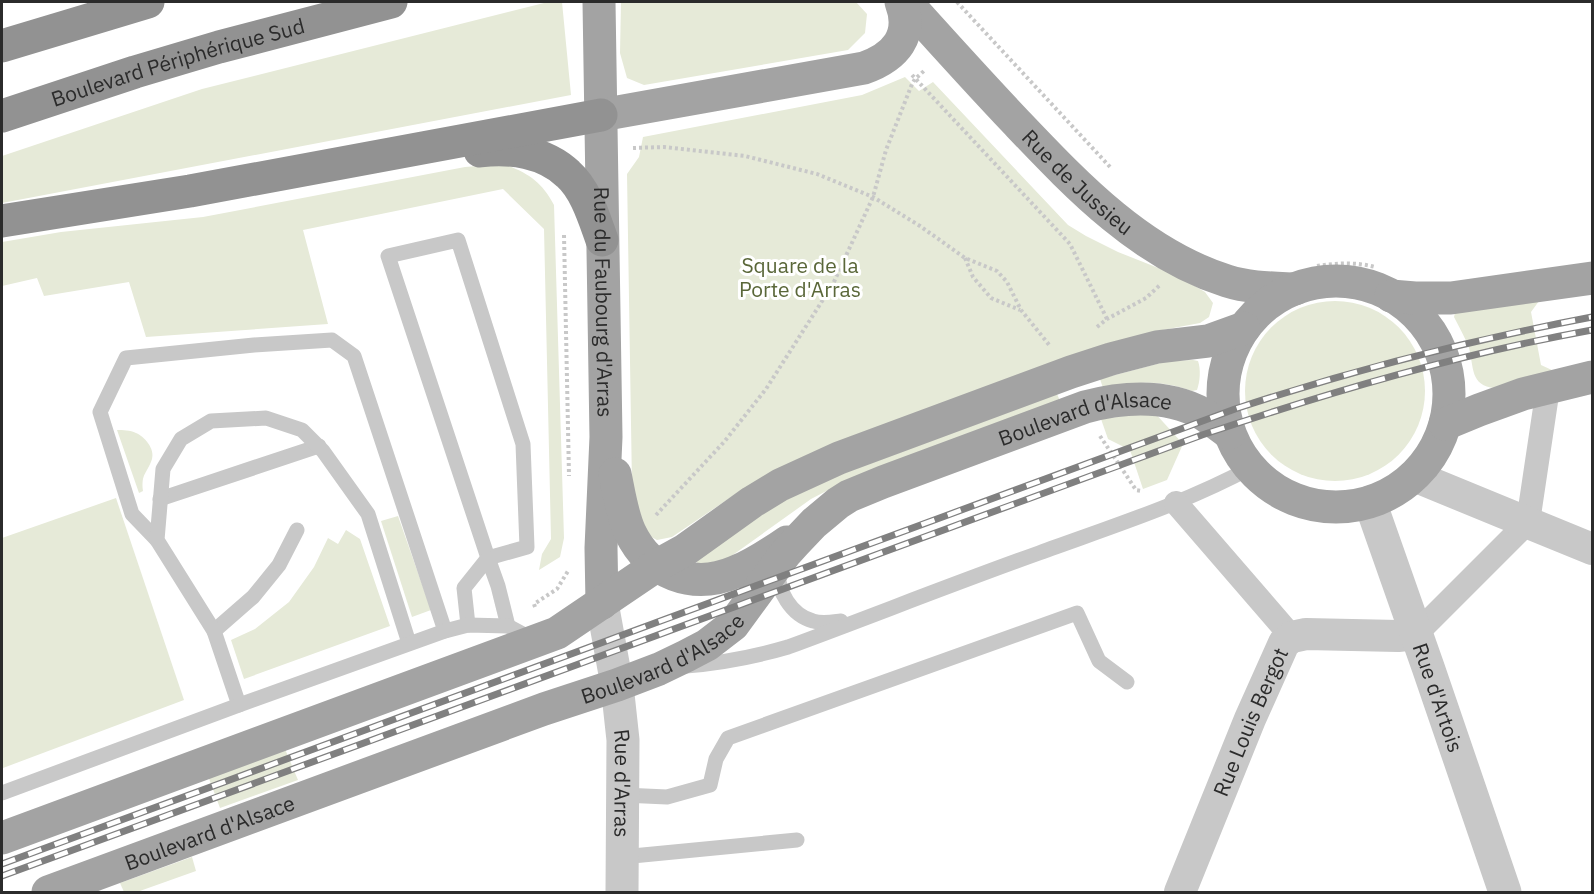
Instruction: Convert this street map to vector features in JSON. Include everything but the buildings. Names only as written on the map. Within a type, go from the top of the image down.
[{"type":"highway","points":[[2,46],[148,2]]},
{"type":"highway","name":"Boulevard Périphérique Sud","points":[[2,116],[209,50],[391,2]]},
{"type":"highway","points":[[2,221],[190,191],[601,115]]},
{"type":"highway","points":[[190,191],[296,182],[468,153],[508,149],[540,157],[568,174],[583,194],[602,240]]},
{"type":"main road","name":"Rue du Faubourg d'Arras","points":[[599,2],[606,437],[601,548],[602,603]]},
{"type":"main road","points":[[601,115],[864,68],[875,64],[895,50],[902,38],[905,17],[901,2]]},
{"type":"main road","name":"Rue de Jussieu","points":[[906,2],[1069,177],[1090,197],[1158,249],[1181,263],[1227,281],[1262,288],[1295,289]]},
{"type":"main road","points":[[1391,296],[1451,298],[1593,278]]},
{"type":"main road","points":[[1338,282],[1368,286],[1391,296],[1406,306],[1428,329],[1440,350],[1447,374],[1449,399],[1445,424],[1433,452],[1414,476],[1393,492],[1370,502],[1357,506],[1330,507],[1292,499],[1269,486],[1250,468],[1238,452],[1229,434],[1223,410],[1224,378],[1233,347],[1244,328],[1267,305],[1295,289],[1319,283],[1338,282]]},
{"type":"main road","name":"Boulevard d'Alsace","points":[[2,838],[522,634],[557,633],[656,566],[685,550],[766,493],[839,459],[1101,362],[1157,347],[1208,341],[1244,328]]},
{"type":"main road","points":[[1445,424],[1499,402],[1593,377]]},
{"type":"main road","name":"Boulevard d'Alsace","points":[[48,892],[544,709],[617,685],[697,651],[733,625],[784,554],[814,523],[849,496],[883,482],[1085,407],[1109,401],[1139,398],[1177,404],[1203,415],[1229,434]]},
{"type":"main road","points":[[606,437],[629,530],[640,548],[656,566],[674,575],[690,579],[712,578],[734,573],[785,544],[814,523]]},
{"type":"street","points":[[1416,634],[1528,522],[1548,388]]},
{"type":"street","points":[[1414,476],[1593,549]]},
{"type":"street","name":"Rue d'Artois","points":[[1370,502],[1505,892]]},
{"type":"street","points":[[1176,503],[1292,637]]},
{"type":"street","name":"Rue d'Arras","points":[[602,603],[617,685],[623,740],[622,892]]},
{"type":"street","name":"Rue Louis Bergot","points":[[1180,892],[1284,643],[1292,637],[1306,634],[1398,636],[1416,634]]},
{"type":"lane","points":[[468,625],[464,588],[488,558],[527,547],[523,444],[458,240],[387,256],[488,558],[498,586],[522,634]]},
{"type":"lane","points":[[238,705],[214,631],[157,540],[132,514],[100,412],[126,357],[332,340],[354,356],[445,631]]},
{"type":"lane","points":[[157,540],[163,469],[181,439],[211,421],[266,418],[302,430],[323,451],[368,514],[409,643]]},
{"type":"lane","points":[[160,500],[319,446]]},
{"type":"lane","points":[[659,669],[721,663],[767,653],[1176,503],[1223,483],[1250,468]]},
{"type":"lane","points":[[214,631],[253,597],[279,564],[297,530]]},
{"type":"lane","points":[[778,562],[778,580],[784,596],[794,610],[802,616],[811,621],[820,622],[859,619]]},
{"type":"lane","points":[[622,795],[667,797],[710,786],[716,759],[728,738],[1077,613],[1099,661],[1127,682]]},
{"type":"lane","name":"Boulevard d'Alsace","points":[[2,794],[238,705],[445,631],[468,625],[522,634]]},
{"type":"lane","points":[[622,857],[797,840]]},
{"type":"path","points":[[957,2],[1117,174]]},
{"type":"path","points":[[654,517],[724,442],[766,389],[833,284],[873,197],[886,150],[915,79],[1070,244],[1107,319]]},
{"type":"path","points":[[632,148],[664,147],[745,156],[817,174],[873,197],[920,226],[965,258],[997,271],[1007,282],[1021,310],[1052,349]]},
{"type":"path","points":[[564,234],[569,478]]},
{"type":"path","points":[[965,258],[974,277],[991,298],[1021,310]]},
{"type":"path","points":[[1090,334],[1107,319],[1146,298],[1167,278]]},
{"type":"path","points":[[1096,430],[1136,489],[1176,503]]},
{"type":"path","points":[[534,604],[557,589],[568,573],[569,564]]},
{"type":"green space","points":[[548,2],[562,2],[571,95],[2,203],[2,156],[202,89]]},
{"type":"green space","points":[[621,2],[856,2],[867,14],[865,33],[848,50],[644,85],[627,78],[620,53]]},
{"type":"green space","name":"Square de la Porte d'Arras","points":[[905,77],[919,91],[933,82],[1068,225],[1118,252],[1176,275],[1205,292],[1213,303],[1209,317],[1200,323],[1152,332],[743,489],[672,537],[657,540],[644,533],[632,485],[627,174],[639,157],[643,137],[862,95]]},
{"type":"green space","points":[[504,164],[534,179],[554,205],[564,538],[560,557],[539,570],[542,554],[551,539],[544,229],[503,189],[303,230],[328,324],[146,337],[129,282],[44,296],[37,278],[2,286],[2,242],[61,232],[203,217],[465,167]]},
{"type":"green space","points":[[1335,301],[1353,302],[1370,307],[1399,327],[1419,356],[1424,373],[1424,409],[1419,426],[1399,455],[1370,475],[1353,480],[1335,481],[1317,480],[1300,475],[1271,455],[1251,426],[1246,409],[1245,391],[1246,373],[1251,356],[1271,327],[1300,307],[1317,302]]},
{"type":"green space","points":[[1539,301],[1531,312],[1541,365],[1554,371],[1495,388],[1481,384],[1474,374],[1469,348],[1454,317],[1455,313]]},
{"type":"green space","points":[[1168,361],[1198,361],[1200,368],[1197,390],[1192,391],[1159,383],[1126,384],[1103,388],[1100,379]]},
{"type":"green space","points":[[1057,394],[1061,403],[838,485],[811,499],[730,557],[718,563],[699,565],[696,561],[780,502],[820,482]]},
{"type":"green space","points":[[1154,412],[1183,444],[1167,480],[1143,489],[1130,450],[1108,439],[1101,419]]},
{"type":"green space","points":[[117,430],[134,432],[139,435],[146,440],[152,451],[152,459],[144,477],[143,491],[139,493]]},
{"type":"green space","points":[[116,498],[184,700],[3,768],[2,538]]},
{"type":"green space","points":[[398,516],[431,610],[412,617],[381,521]]},
{"type":"green space","points":[[346,530],[360,539],[390,626],[244,679],[231,640],[255,629],[289,602],[314,567],[328,538],[338,544]]},
{"type":"green space","points":[[285,749],[298,780],[220,808],[208,776]]},
{"type":"green space","points":[[192,857],[196,871],[137,892],[124,892],[120,883]]},
{"type":"railway","points":[[2,864],[1235,409],[1323,381],[1412,357],[1592,317]]},
{"type":"railway","points":[[2,876],[1202,435],[1395,375],[1493,350],[1592,330]]}]
